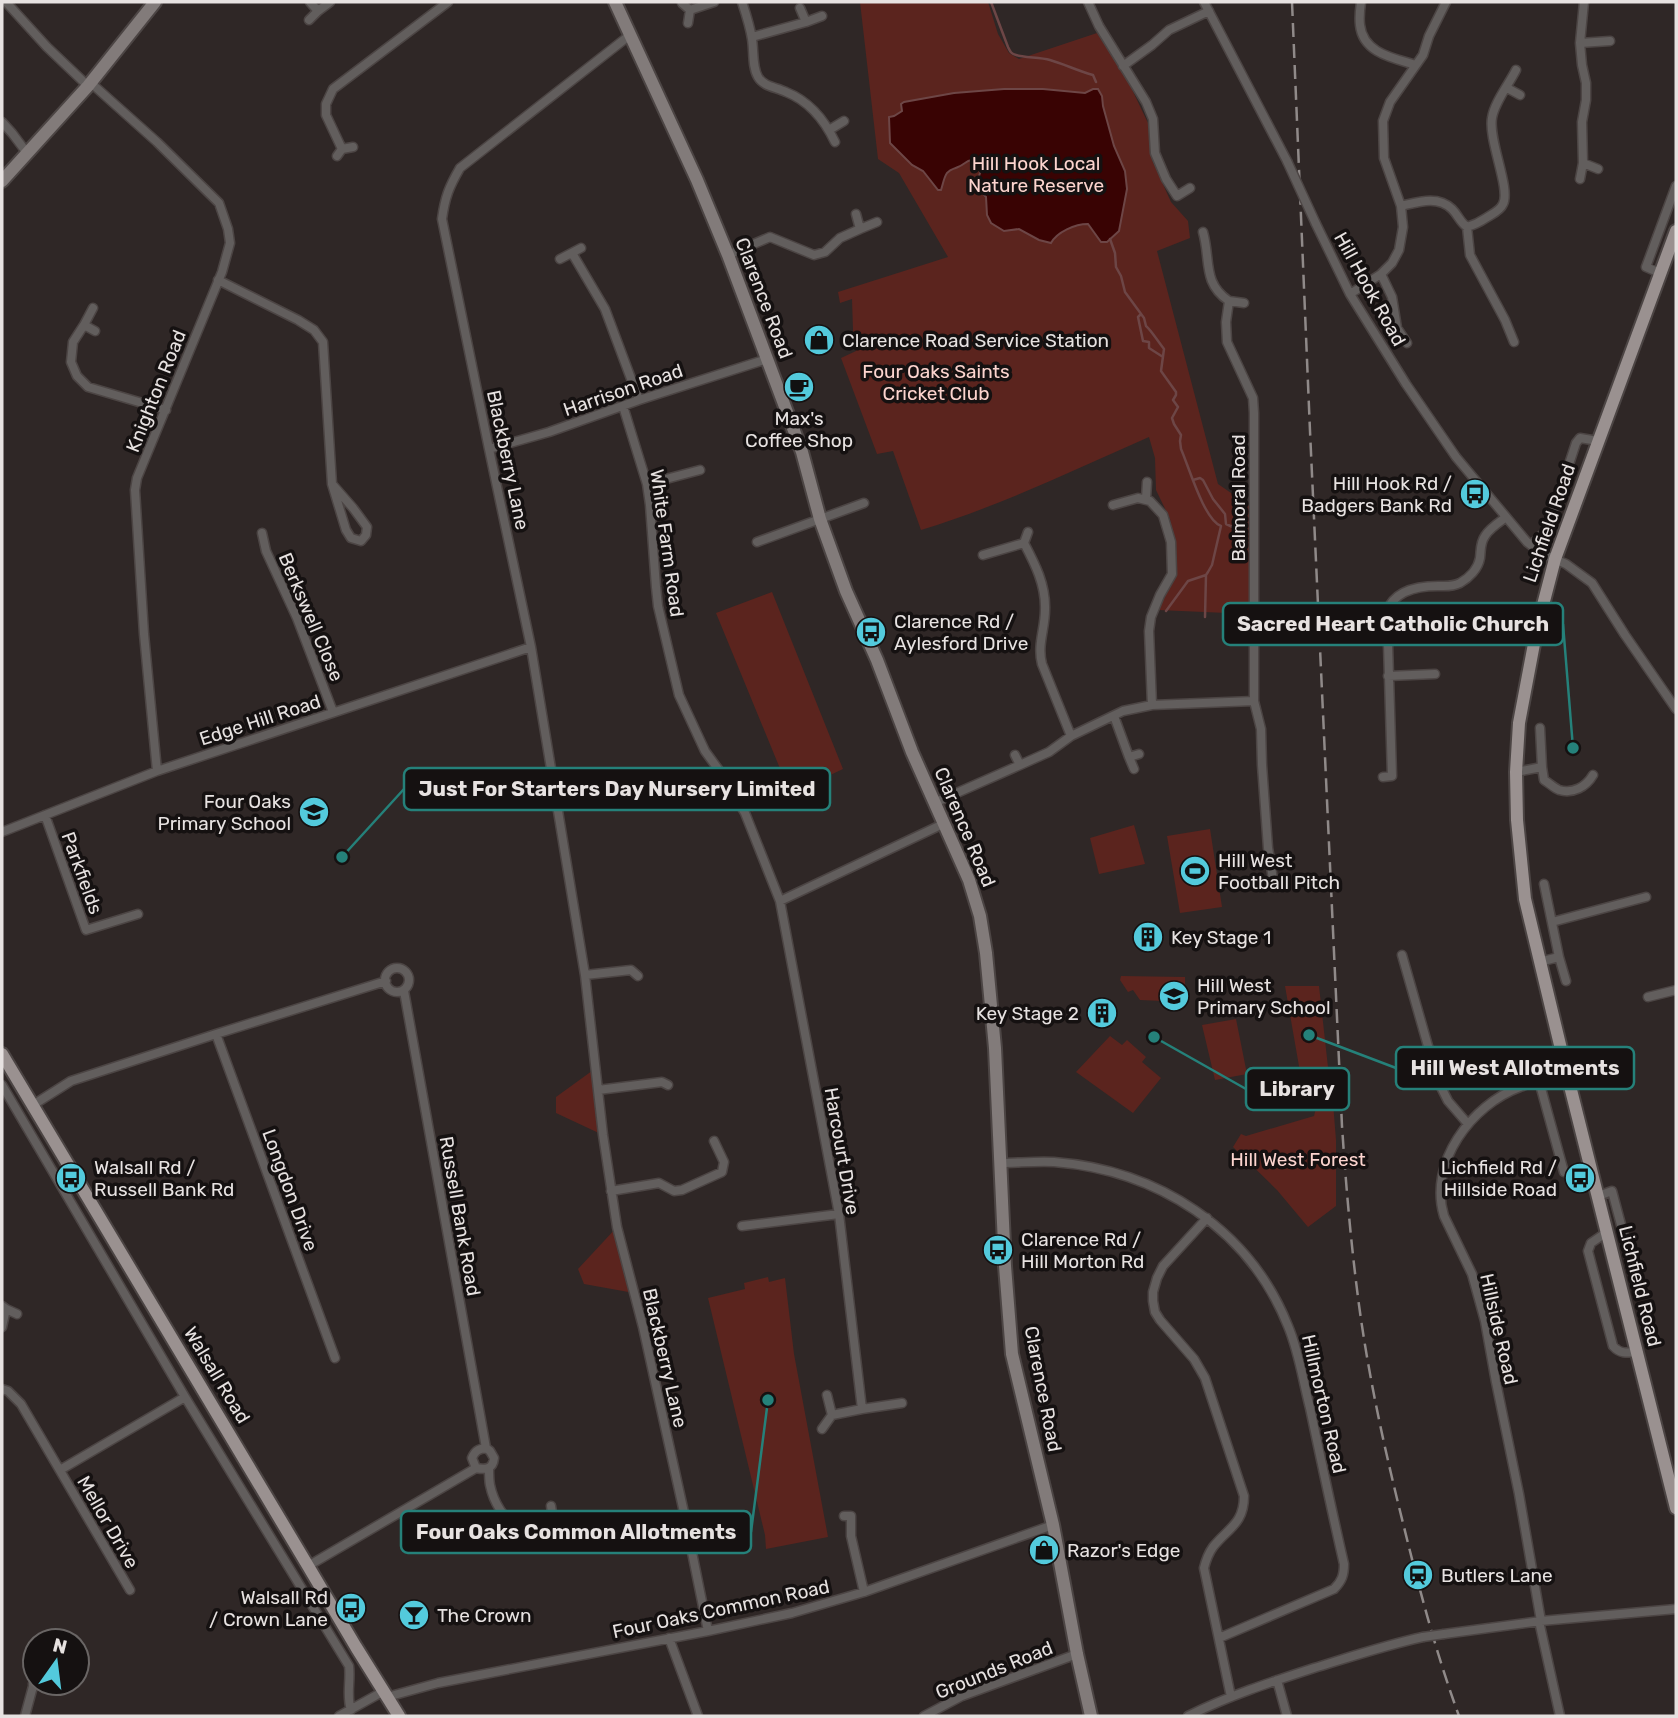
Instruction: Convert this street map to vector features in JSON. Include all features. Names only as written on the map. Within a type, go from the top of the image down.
[{"type":"main road","name":"Lichfield Road","points":[[1676,231],[1555,559],[1537,628],[1520,723],[1516,772],[1517,820],[1525,898],[1637,1352],[1673,1480],[1676,1508]]},
{"type":"main road","name":"Walsall Road","points":[[2,1054],[356,1647],[400,1716]]},
{"type":"street","name":"Knighton Road","points":[[6,2],[47,47],[157,142],[219,202],[228,229],[227,256],[135,490],[143,621],[157,771]]},
{"type":"street","points":[[2,181],[90,85],[155,2]]},
{"type":"street","points":[[310,2],[318,11]]},
{"type":"street","points":[[309,19],[330,2]]},
{"type":"street","points":[[353,147],[340,152],[326,115],[326,104],[333,89],[448,2]]},
{"type":"street","name":"Clarence Road","points":[[615,2],[697,180],[728,255],[802,452],[820,519],[846,591],[877,660],[912,752],[969,880],[980,916],[995,1048],[1012,1353],[1053,1525],[1091,1716]]},
{"type":"street","points":[[690,10],[714,2]]},
{"type":"street","points":[[742,2],[752,37],[755,72],[759,79],[765,85],[788,92],[806,103],[820,117],[835,142]]},
{"type":"street","points":[[1088,2],[1099,26],[1146,102],[1153,119],[1155,153],[1166,179],[1177,196],[1190,188]]},
{"type":"street","name":"Hill Hook Road","points":[[1204,2],[1287,160],[1350,294],[1406,383],[1456,457],[1505,518],[1543,554],[1566,564],[1592,583],[1676,709]]},
{"type":"street","points":[[1361,2],[1359,24],[1365,41],[1377,52],[1416,65]]},
{"type":"street","points":[[1350,294],[1381,274],[1392,263],[1399,250],[1403,227],[1401,206],[1384,158],[1383,121],[1390,102],[1423,55],[1446,2]]},
{"type":"street","points":[[1580,179],[1583,163],[1582,122],[1586,100],[1580,43],[1584,2]]},
{"type":"street","points":[[682,3],[690,10]]},
{"type":"street","points":[[800,8],[806,22]]},
{"type":"street","points":[[688,23],[690,10]]},
{"type":"street","points":[[1123,66],[1169,30],[1209,11]]},
{"type":"street","points":[[752,37],[822,16]]},
{"type":"street","name":"Blackberry Lane","points":[[630,34],[460,168],[444,198],[442,219],[531,647],[585,975],[603,1135],[617,1227],[654,1374],[708,1631]]},
{"type":"street","points":[[1580,43],[1607,41]]},
{"type":"street","points":[[1467,227],[1498,211],[1505,198],[1491,131],[1492,118],[1516,70]]},
{"type":"street","points":[[1507,88],[1520,95]]},
{"type":"street","points":[[829,130],[844,121]]},
{"type":"street","points":[[2,122],[27,153]]},
{"type":"street","points":[[1583,163],[1598,169]]},
{"type":"street","points":[[1660,273],[1646,267],[1676,186]]},
{"type":"street","points":[[1401,206],[1425,200],[1451,207],[1467,227],[1470,255],[1514,342]]},
{"type":"street","points":[[856,214],[860,229]]},
{"type":"street","points":[[728,255],[770,237],[814,255],[825,253],[840,239],[877,222]]},
{"type":"street","points":[[1203,232],[1216,292],[1229,301],[1244,303]]},
{"type":"street","points":[[560,259],[581,248]]},
{"type":"street","points":[[572,253],[605,309],[639,400]]},
{"type":"street","points":[[1381,274],[1392,297],[1397,328],[1407,343]]},
{"type":"street","points":[[218,280],[299,320],[314,330],[323,342],[332,484],[346,530],[351,538],[361,541],[366,535],[367,527],[332,484]]},
{"type":"street","name":"Balmoral Road","points":[[1229,301],[1227,342],[1253,398],[1254,701],[1261,729],[1268,848],[1273,881]]},
{"type":"street","points":[[93,308],[73,342],[71,362],[77,376],[88,387],[166,410]]},
{"type":"street","points":[[1505,320],[1516,315]]},
{"type":"street","points":[[84,325],[94,331]]},
{"type":"street","points":[[1388,333],[1397,328]]},
{"type":"street","name":"Harrison Road","points":[[489,449],[549,432],[767,359]]},
{"type":"street","name":"White Farm Road","points":[[624,405],[647,484],[657,596],[679,695],[705,751],[745,813],[780,901]]},
{"type":"street","points":[[1531,545],[1545,532],[1549,524],[1576,443],[1580,439],[1598,441]]},
{"type":"street","points":[[647,484],[699,470]]},
{"type":"street","points":[[1146,499],[1147,482]]},
{"type":"street","points":[[1113,505],[1138,498],[1146,499],[1163,515],[1171,542],[1172,574],[1151,617],[1149,631],[1152,705]]},
{"type":"street","points":[[757,542],[864,503]]},
{"type":"street","points":[[1404,775],[1387,776],[1387,611],[1390,603],[1408,590],[1435,586],[1451,587],[1460,583],[1477,567],[1483,538],[1505,518]]},
{"type":"street","name":"Berkswell Close","points":[[262,533],[266,551],[297,618],[333,712]]},
{"type":"street","points":[[983,555],[1024,542],[1028,533]]},
{"type":"street","points":[[1024,542],[1041,577],[1044,593],[1045,610],[1039,654],[1071,736]]},
{"type":"street","name":"Edge Hill Road","points":[[2,832],[157,771],[531,647]]},
{"type":"street","points":[[1388,676],[1435,674]]},
{"type":"street","points":[[934,803],[1049,752],[1071,736],[1123,710],[1152,705],[1254,701]]},
{"type":"street","points":[[1114,716],[1134,769]]},
{"type":"street","points":[[1540,728],[1545,780],[1559,790],[1574,790],[1588,784],[1593,775]]},
{"type":"street","points":[[1129,757],[1139,754]]},
{"type":"street","points":[[1015,755],[1020,765]]},
{"type":"street","points":[[1516,772],[1542,766]]},
{"type":"street","name":"Parkfields","points":[[45,815],[86,930],[138,914]]},
{"type":"street","points":[[780,901],[943,824]]},
{"type":"street","points":[[1271,865],[1283,864]]},
{"type":"street","points":[[1544,884],[1566,981]]},
{"type":"street","points":[[1552,922],[1646,897]]},
{"type":"street","name":"Harcourt Drive","points":[[780,901],[839,1214],[862,1409]]},
{"type":"street","points":[[1402,955],[1438,1081],[1448,1101],[1468,1124]]},
{"type":"street","points":[[1539,962],[1559,957]]},
{"type":"street","name":"Russell Bank Road","points":[[33,1105],[71,1081],[386,981],[393,969],[401,969],[408,974],[409,984],[404,990],[486,1448],[494,1458],[489,1468]]},
{"type":"street","points":[[585,975],[631,970],[638,976]]},
{"type":"street","points":[[386,981],[391,990],[404,990]]},
{"type":"street","points":[[1648,997],[1676,990]]},
{"type":"street","name":"Longdon Drive","points":[[216,1034],[335,1358]]},
{"type":"street","name":"Hillside Road","points":[[1560,1716],[1485,1321],[1472,1275],[1444,1216],[1439,1197],[1448,1158],[1468,1124],[1483,1108],[1518,1087],[1567,1073]]},
{"type":"street","points":[[1539,1081],[1564,1172]]},
{"type":"street","points":[[598,1090],[662,1082],[668,1085]]},
{"type":"street","name":"Walsall Road","points":[[2,1085],[185,1397],[349,1665],[348,1702],[351,1710]]},
{"type":"street","points":[[611,1191],[659,1182],[674,1191],[682,1191],[722,1172],[724,1162],[714,1141]]},
{"type":"street","name":"Hillmorton Road","points":[[1001,1163],[1051,1162],[1079,1165],[1105,1170],[1166,1194],[1207,1218],[1240,1249],[1272,1293],[1288,1326],[1314,1427],[1344,1572],[1340,1583],[1334,1589],[1219,1638]]},
{"type":"street","name":"Lichfield Road","points":[[1598,1196],[1612,1191],[1630,1262]]},
{"type":"street","points":[[742,1226],[839,1214]]},
{"type":"street","points":[[1207,1218],[1163,1266],[1153,1292],[1155,1312],[1194,1359],[1205,1378],[1244,1496],[1244,1506],[1236,1525],[1214,1546],[1204,1568],[1231,1697]]},
{"type":"street","points":[[1607,1232],[1591,1243],[1588,1251],[1613,1346],[1623,1353],[1637,1352]]},
{"type":"street","points":[[2,1327],[4,1307],[17,1314]]},
{"type":"street","name":"Mellor Drive","points":[[2,1389],[8,1391],[21,1404],[130,1590]]},
{"type":"street","points":[[827,1395],[832,1415]]},
{"type":"street","points":[[60,1469],[185,1397]]},
{"type":"street","points":[[822,1429],[832,1415],[902,1403]]},
{"type":"street","points":[[477,1468],[472,1458],[477,1450],[486,1448]]},
{"type":"street","points":[[309,1566],[477,1468],[489,1468],[490,1486],[496,1503],[507,1520],[519,1530],[553,1521]]},
{"type":"street","points":[[551,1506],[555,1532]]},
{"type":"street","points":[[851,1515],[851,1536],[864,1592]]},
{"type":"street","name":"Four Oaks Common Road","points":[[338,1716],[386,1694],[792,1613],[864,1592],[1053,1525]]},
{"type":"street","points":[[1188,1716],[1277,1680],[1351,1656],[1423,1637],[1540,1621],[1676,1609]]},
{"type":"street","points":[[669,1638],[698,1716]]},
{"type":"street","name":"Grounds Road","points":[[924,1716],[962,1696],[1077,1654]]},
{"type":"street","points":[[1277,1680],[1287,1716]]},
{"type":"street","points":[[25,1716],[30,1697]]},
{"type":"green space","name":"Hill Hook Local Nature Reserve","points":[[860,2],[988,2],[998,34],[1009,53],[1019,59],[1097,33],[1128,81],[1148,123],[1152,160],[1171,202],[1188,221],[1190,238],[1157,251],[1218,484],[1250,506],[1250,614],[1158,610],[1177,573],[1170,519],[1156,490],[1155,458],[1149,437],[1008,499],[921,530],[893,451],[877,454],[841,358],[856,351],[852,299],[840,303],[838,292],[948,257],[899,173],[878,159]]},
{"type":"green space","points":[[772,592],[843,769],[752,812],[749,808],[788,788],[716,613]]},
{"type":"green space","points":[[1134,825],[1145,864],[1099,874],[1090,838]]},
{"type":"green space","name":"Hill West Football Pitch","points":[[1210,829],[1222,907],[1180,913],[1167,836]]},
{"type":"green space","points":[[1121,976],[1185,977],[1185,1002],[1140,1000],[1133,990],[1128,992],[1120,980]]},
{"type":"green space","points":[[1285,986],[1319,986],[1330,1085],[1303,1089]]},
{"type":"green space","points":[[1236,1019],[1247,1074],[1215,1080],[1202,1025]]},
{"type":"green space","points":[[1110,1036],[1122,1045],[1127,1040],[1146,1057],[1142,1062],[1161,1078],[1133,1113],[1076,1072]]},
{"type":"green space","points":[[596,1068],[603,1135],[556,1113],[556,1097]]},
{"type":"green space","name":"Hill West Forest","points":[[1332,1090],[1336,1140],[1336,1206],[1308,1227],[1277,1190],[1233,1147],[1241,1134],[1246,1136],[1314,1116],[1318,1100]]},
{"type":"green space","points":[[617,1227],[634,1293],[584,1284],[578,1269]]},
{"type":"green space","points":[[768,1277],[769,1282],[785,1278],[794,1354],[828,1537],[766,1549],[765,1535],[708,1298],[745,1289],[744,1283]]},
{"type":"shaded area","points":[[1004,89],[1085,93],[1098,89],[1114,146],[1125,171],[1127,189],[1119,231],[1107,242],[1101,242],[1088,224],[1067,229],[1051,243],[1019,229],[1004,231],[991,223],[987,215],[986,197],[977,183],[979,164],[970,160],[950,170],[941,190],[938,190],[923,171],[912,165],[890,143],[889,117],[902,111],[901,104],[904,102],[954,93]]},
{"type":"waterway","points":[[991,2],[1012,53],[1046,59],[1093,75],[1096,82]]},
{"type":"waterway","points":[[1110,239],[1125,292],[1164,349],[1161,371],[1176,392],[1173,400],[1178,407],[1172,418],[1181,435],[1181,449],[1203,504],[1215,522],[1221,526],[1208,572],[1188,581],[1166,611]]},
{"type":"waterway","points":[[1141,314],[1138,317],[1143,341],[1149,342],[1149,348],[1163,357]]},
{"type":"waterway","points":[[1193,480],[1203,480],[1225,514],[1226,524],[1237,529]]},
{"type":"waterway","points":[[1205,617],[1206,575]]},
{"type":"railway","points":[[1292,2],[1342,1126],[1351,1238],[1363,1333],[1396,1496],[1422,1596],[1459,1716]]},
{"type":"place","name":"Clarence Road Service Station","points":[[819,340]]},
{"type":"place","name":"Max's Coffee Shop","points":[[799,387]]},
{"type":"place","name":"Hill Hook Rd / Badgers Bank Rd","points":[[1475,494]]},
{"type":"place","name":"Clarence Rd / Aylesford Drive","points":[[871,632]]},
{"type":"place","name":"Sacred Heart Catholic Church","points":[[1573,748]]},
{"type":"place","name":"Four Oaks Primary School","points":[[314,812]]},
{"type":"place","name":"Just For Starters Day Nursery Limited","points":[[342,857]]},
{"type":"place","name":"Hill West Football Pitch","points":[[1195,871]]},
{"type":"place","name":"Key Stage 1","points":[[1148,937]]},
{"type":"place","name":"Hill West Primary School","points":[[1174,996]]},
{"type":"place","name":"Key Stage 2","points":[[1102,1013]]},
{"type":"place","name":"Hill West Allotments","points":[[1309,1035]]},
{"type":"place","name":"Library","points":[[1154,1037]]},
{"type":"place","name":"Walsall Rd / Russell Bank Rd","points":[[71,1178]]},
{"type":"place","name":"Lichfield Rd / Hillside Road","points":[[1580,1178]]},
{"type":"place","name":"Clarence Rd / Hill Morton Rd","points":[[998,1250]]},
{"type":"place","name":"Four Oaks Common Allotments","points":[[768,1400]]},
{"type":"place","name":"Razor's Edge","points":[[1044,1550]]},
{"type":"place","name":"Butlers Lane","points":[[1418,1575]]},
{"type":"place","name":"Walsall Rd / Crown Lane","points":[[351,1608]]},
{"type":"place","name":"The Crown","points":[[414,1615]]},
{"type":"park label","name":"Four Oaks Saints Cricket Club","points":[[936,382]]}]
